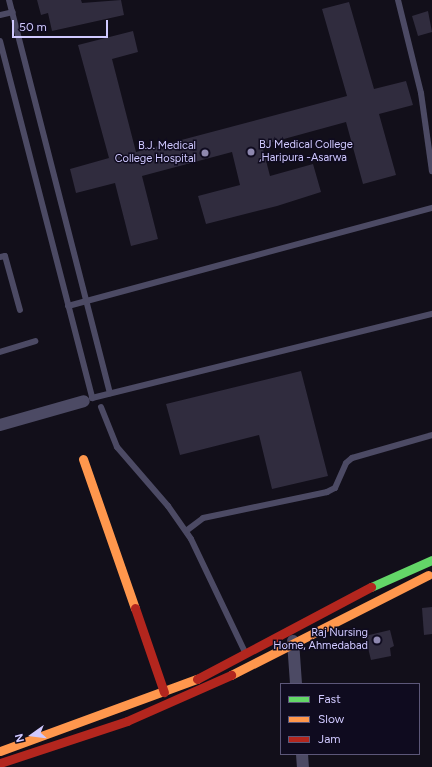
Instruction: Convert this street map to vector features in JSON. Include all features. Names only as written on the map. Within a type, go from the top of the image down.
[{"type":"main road","points":[[83,459],[164,692]]},
{"type":"main road","points":[[0,751],[164,692],[246,653],[341,601],[432,560]]},
{"type":"main road","points":[[0,763],[127,721],[208,688],[293,641],[432,573]]},
{"type":"street","points":[[0,425],[88,399]]},
{"type":"street","points":[[293,641],[296,683]]},
{"type":"street","points":[[302,755],[303,767]]},
{"type":"lane","points":[[9,0],[88,301],[110,393]]},
{"type":"lane","points":[[398,0],[421,93],[432,171]]},
{"type":"lane","points":[[0,15],[12,12]]},
{"type":"lane","points":[[0,41],[68,306],[88,399],[432,314]]},
{"type":"lane","points":[[68,306],[432,208]]},
{"type":"lane","points":[[0,257],[5,256],[20,310]]},
{"type":"lane","points":[[0,352],[35,341]]},
{"type":"lane","points":[[101,407],[117,447],[186,531],[246,653]]},
{"type":"lane","points":[[186,531],[203,518],[327,492],[335,488],[346,463],[352,458],[432,435]]},
{"type":"building","points":[[37,0],[81,0],[82,3],[121,0],[124,15],[52,31],[48,13],[41,15]]},
{"type":"building","points":[[349,2],[374,89],[406,81],[413,105],[379,114],[396,175],[363,184],[346,122],[262,145],[270,176],[313,164],[321,192],[277,206],[206,224],[198,196],[240,185],[232,152],[142,176],[158,239],[131,246],[115,183],[76,193],[70,169],[109,158],[78,45],[133,31],[138,52],[112,59],[136,152],[347,96],[322,9]]},
{"type":"building","points":[[428,11],[432,32],[418,36],[412,16]]},
{"type":"building","points":[[301,371],[328,476],[272,489],[259,435],[180,455],[166,404]]},
{"type":"building","points":[[432,607],[432,634],[424,635],[422,608]]},
{"type":"building","points":[[390,630],[394,646],[390,648],[391,656],[371,660],[365,636]]},
{"type":"traffic: fast","points":[[371,587],[432,560]]},
{"type":"traffic: slow","points":[[83,459],[135,608]]},
{"type":"traffic: slow","points":[[231,675],[428,575]]},
{"type":"traffic: slow","points":[[0,751],[197,679]]},
{"type":"traffic: jam","points":[[197,679],[371,587]]},
{"type":"traffic: jam","points":[[135,608],[164,692]]},
{"type":"traffic: jam","points":[[0,763],[127,721],[231,675]]},
{"type":"place","name":"BJ Medical College ,Haripura -Asarwa","points":[[251,152]]},
{"type":"place","name":"B.J. Medical College Hospital","points":[[205,153]]},
{"type":"place","name":"Raj Nursing Home, Ahmedabad","points":[[377,640]]}]
